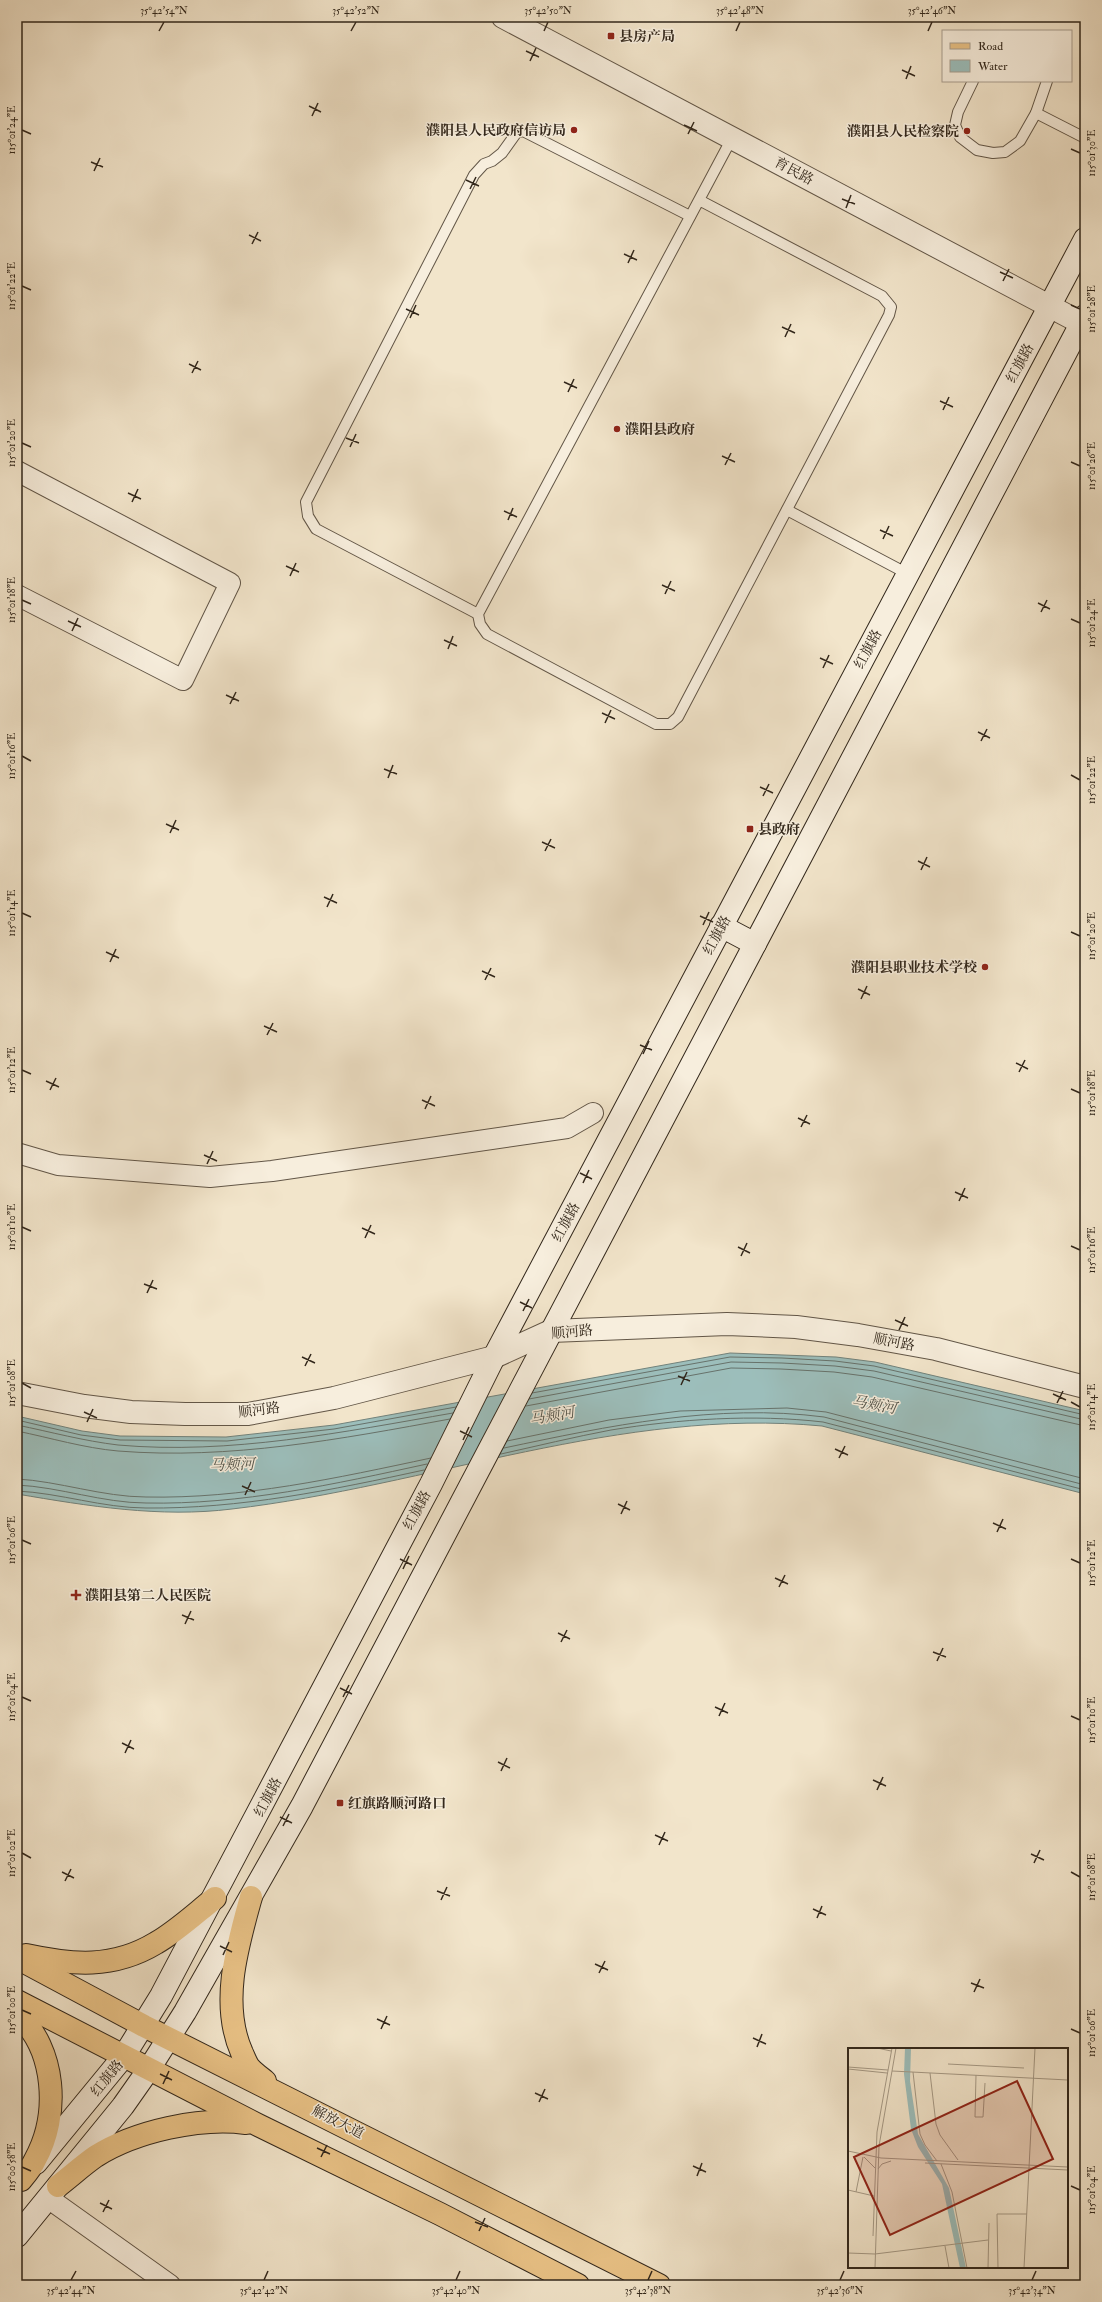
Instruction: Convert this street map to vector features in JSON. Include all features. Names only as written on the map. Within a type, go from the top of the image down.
[{"type":"main road","name":"育民路","points":[[503,17],[1050,306],[1084,322]]},
{"type":"main road","name":"红旗路","points":[[19,2182],[124,2056],[144,2026],[215,1898],[431,1484],[494,1357],[1085,239]]},
{"type":"main road","name":"红旗路","points":[[17,2236],[123,2106],[169,2039],[302,1806],[525,1380],[1084,322]]},
{"type":"main road","points":[[721,926],[755,944]]},
{"type":"main road","name":"顺河路","points":[[17,1393],[84,1406],[131,1412],[248,1414],[334,1398],[494,1357],[551,1331],[727,1324],[796,1327],[858,1335],[936,1349],[1085,1387]]},
{"type":"main road","points":[[251,1897],[239,1940],[234,1970],[232,2009],[237,2041],[248,2067],[278,2092]]},
{"type":"main road","points":[[17,1954],[64,1963],[95,1963],[128,1956],[156,1943],[215,1898]]},
{"type":"main road","name":"解放大道","points":[[17,1958],[169,2039],[278,2092],[660,2285]]},
{"type":"main road","points":[[17,2001],[258,2125],[440,2214],[564,2282]]},
{"type":"main road","points":[[17,2014],[26,2022],[39,2043],[47,2067],[52,2100],[46,2131],[36,2160],[19,2182]]},
{"type":"main road","points":[[53,2192],[97,2156],[131,2139],[156,2131],[216,2121],[258,2125]]},
{"type":"street","points":[[17,471],[230,582],[183,680],[17,595]]},
{"type":"street","points":[[17,1153],[58,1165],[210,1177],[272,1171],[567,1128],[593,1113]]},
{"type":"street","points":[[53,2192],[170,2285]]},
{"type":"lane","points":[[973,82],[958,112],[955,124],[960,138],[977,150],[993,153],[1005,152],[1020,141],[1036,113],[1047,82]]},
{"type":"lane","points":[[1036,113],[1085,138]]},
{"type":"lane","points":[[478,614],[316,529],[308,516],[306,502],[474,175],[484,164],[492,161],[502,153],[517,132],[524,131],[690,216]]},
{"type":"lane","points":[[699,200],[882,296],[891,307],[889,316],[678,717],[670,724],[656,724],[487,634],[480,624],[478,614],[732,138]]},
{"type":"lane","points":[[787,510],[908,574]]},
{"type":"water","name":"马颊河","points":[[730,1353],[836,1357],[875,1362],[1085,1411],[1085,1494],[822,1426],[747,1423],[673,1428],[599,1438],[526,1452],[379,1484],[306,1498],[232,1509],[178,1512],[151,1511],[70,1503],[17,1494],[17,1416],[82,1431],[120,1436],[226,1437],[334,1425]]},
{"type":"place","name":"县房产局","points":[[611,36]]},
{"type":"place","name":"濮阳县人民政府信访局","points":[[574,130]]},
{"type":"place","name":"濮阳县人民检察院","points":[[967,131]]},
{"type":"place","name":"濮阳县政府","points":[[617,429]]},
{"type":"place","name":"县政府","points":[[750,829]]},
{"type":"place","name":"濮阳县职业技术学校","points":[[985,967]]},
{"type":"place","name":"濮阳县第二人民医院","points":[[76,1595]]},
{"type":"place","name":"红旗路顺河路口","points":[[340,1803]]}]
